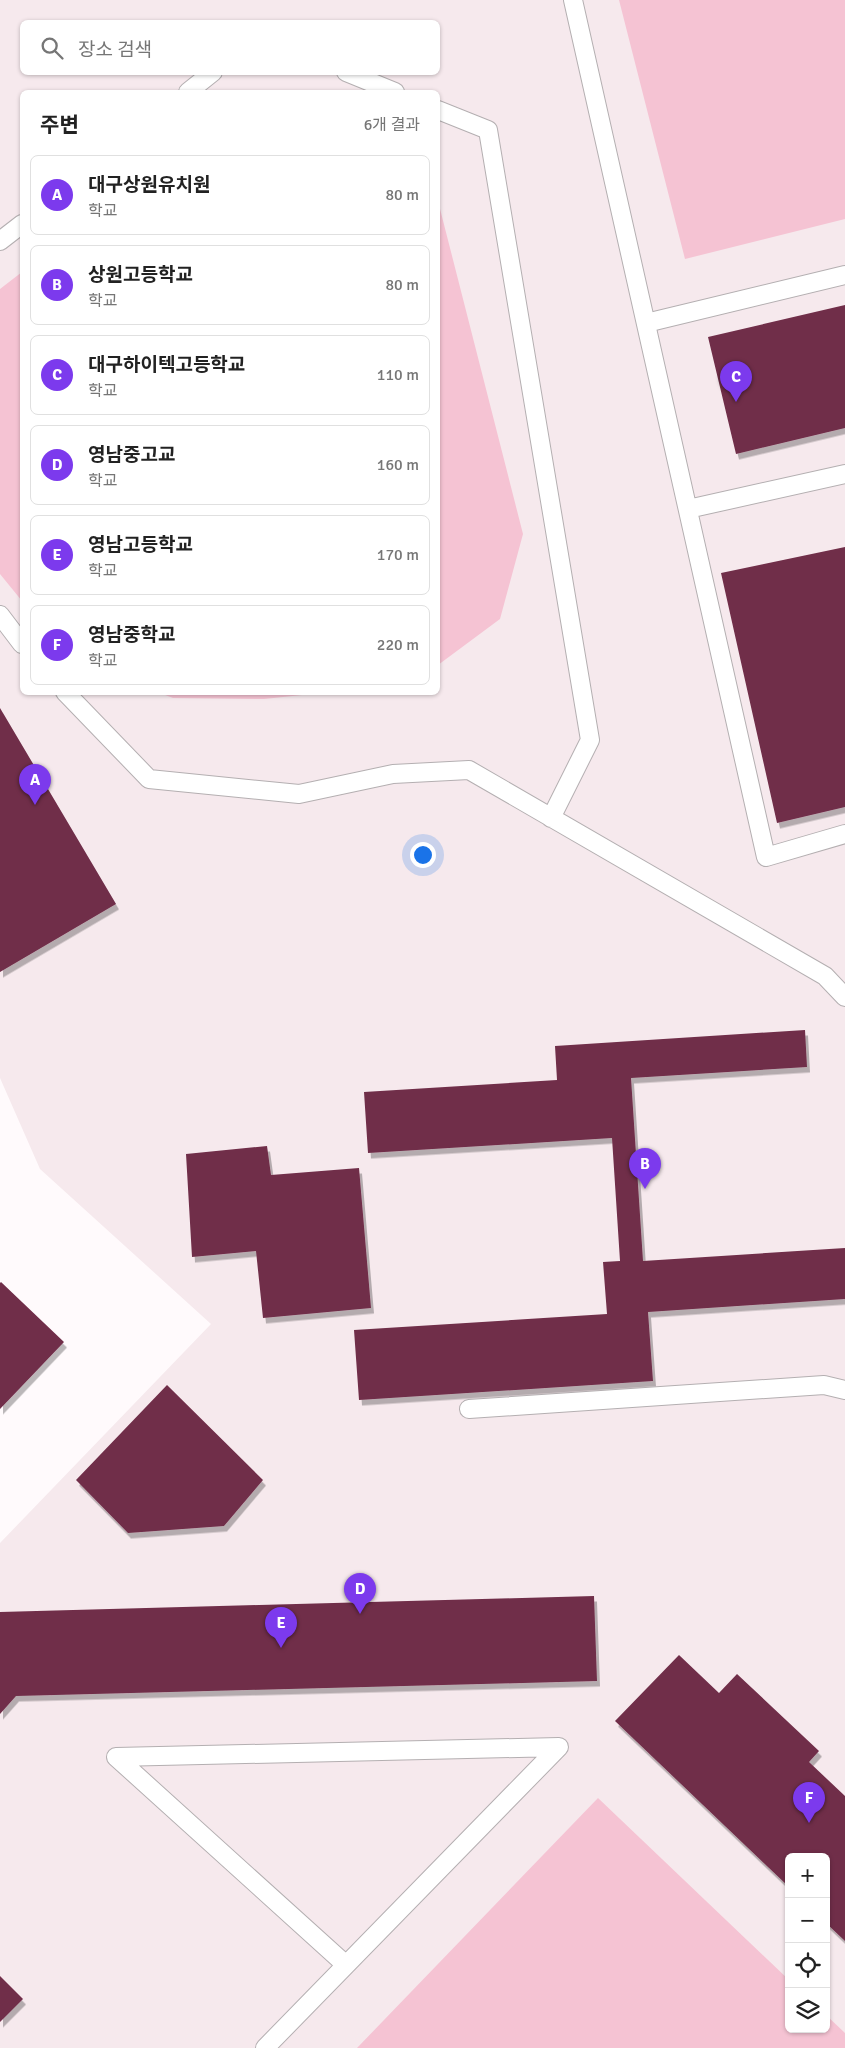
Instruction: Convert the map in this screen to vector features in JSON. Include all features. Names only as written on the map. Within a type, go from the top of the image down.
[{"type":"lane","points":[[573,0],[766,857],[845,834]]},
{"type":"lane","points":[[191,90],[210,75]]},
{"type":"lane","points":[[353,75],[390,90]]},
{"type":"lane","points":[[440,111],[488,130],[590,740],[551,818]]},
{"type":"lane","points":[[0,241],[20,226]]},
{"type":"lane","points":[[646,323],[845,275]]},
{"type":"lane","points":[[688,509],[845,474]]},
{"type":"lane","points":[[0,615],[20,641]]},
{"type":"lane","points":[[68,695],[149,779],[299,794],[393,774],[469,770],[825,976],[845,997]]},
{"type":"lane","points":[[469,1409],[824,1385],[845,1390]]},
{"type":"lane","points":[[265,2048],[346,1965],[559,1746],[116,1757],[346,1965]]},
{"type":"shaded area","points":[[0,0],[845,0],[845,2048],[0,2048],[0,1543],[211,1324],[40,1169],[0,1078]]},
{"type":"shaded area","points":[[619,0],[845,0],[845,219],[685,259]]},
{"type":"shaded area","points":[[440,209],[523,534],[500,619],[440,664]]},
{"type":"shaded area","points":[[20,274],[20,599],[0,574],[0,289]]},
{"type":"shaded area","points":[[165,695],[302,695],[264,699],[173,698]]},
{"type":"shaded area","points":[[598,1798],[785,1976],[785,2033],[830,2033],[830,2019],[845,2033],[845,2048],[357,2048]]},
{"type":"building","points":[[845,305],[845,428],[736,454],[708,337]]},
{"type":"building","points":[[845,547],[845,807],[777,823],[721,573]]},
{"type":"building","points":[[0,708],[116,904],[0,972]]},
{"type":"building","points":[[805,1030],[807,1067],[631,1078],[643,1261],[845,1248],[845,1299],[648,1312],[653,1381],[359,1400],[354,1330],[607,1314],[603,1262],[620,1261],[612,1138],[368,1153],[364,1092],[557,1080],[555,1046]]},
{"type":"building","points":[[267,1146],[271,1175],[359,1168],[371,1308],[263,1318],[256,1251],[192,1257],[186,1154]]},
{"type":"building","points":[[0,1283],[64,1342],[0,1409]]},
{"type":"building","points":[[167,1385],[263,1480],[224,1526],[128,1533],[76,1480]]},
{"type":"building","points":[[594,1596],[597,1681],[16,1696],[0,1714],[0,1612]]},
{"type":"building","points":[[679,1655],[719,1693],[737,1674],[819,1751],[809,1762],[845,1796],[845,1941],[830,1927],[830,1853],[785,1853],[785,1883],[615,1721]]},
{"type":"building","points":[[0,1976],[23,1999],[0,2022]]},
{"type":"place","name":"대구하이텍고등학교","points":[[736,402]]},
{"type":"place","name":"대구상원유치원","points":[[35,805]]},
{"type":"place","name":"상원고등학교","points":[[645,1189]]},
{"type":"place","name":"영남중고교","points":[[360,1614]]},
{"type":"place","name":"영남고등학교","points":[[281,1648]]},
{"type":"place","name":"영남중학교","points":[[809,1823]]}]
